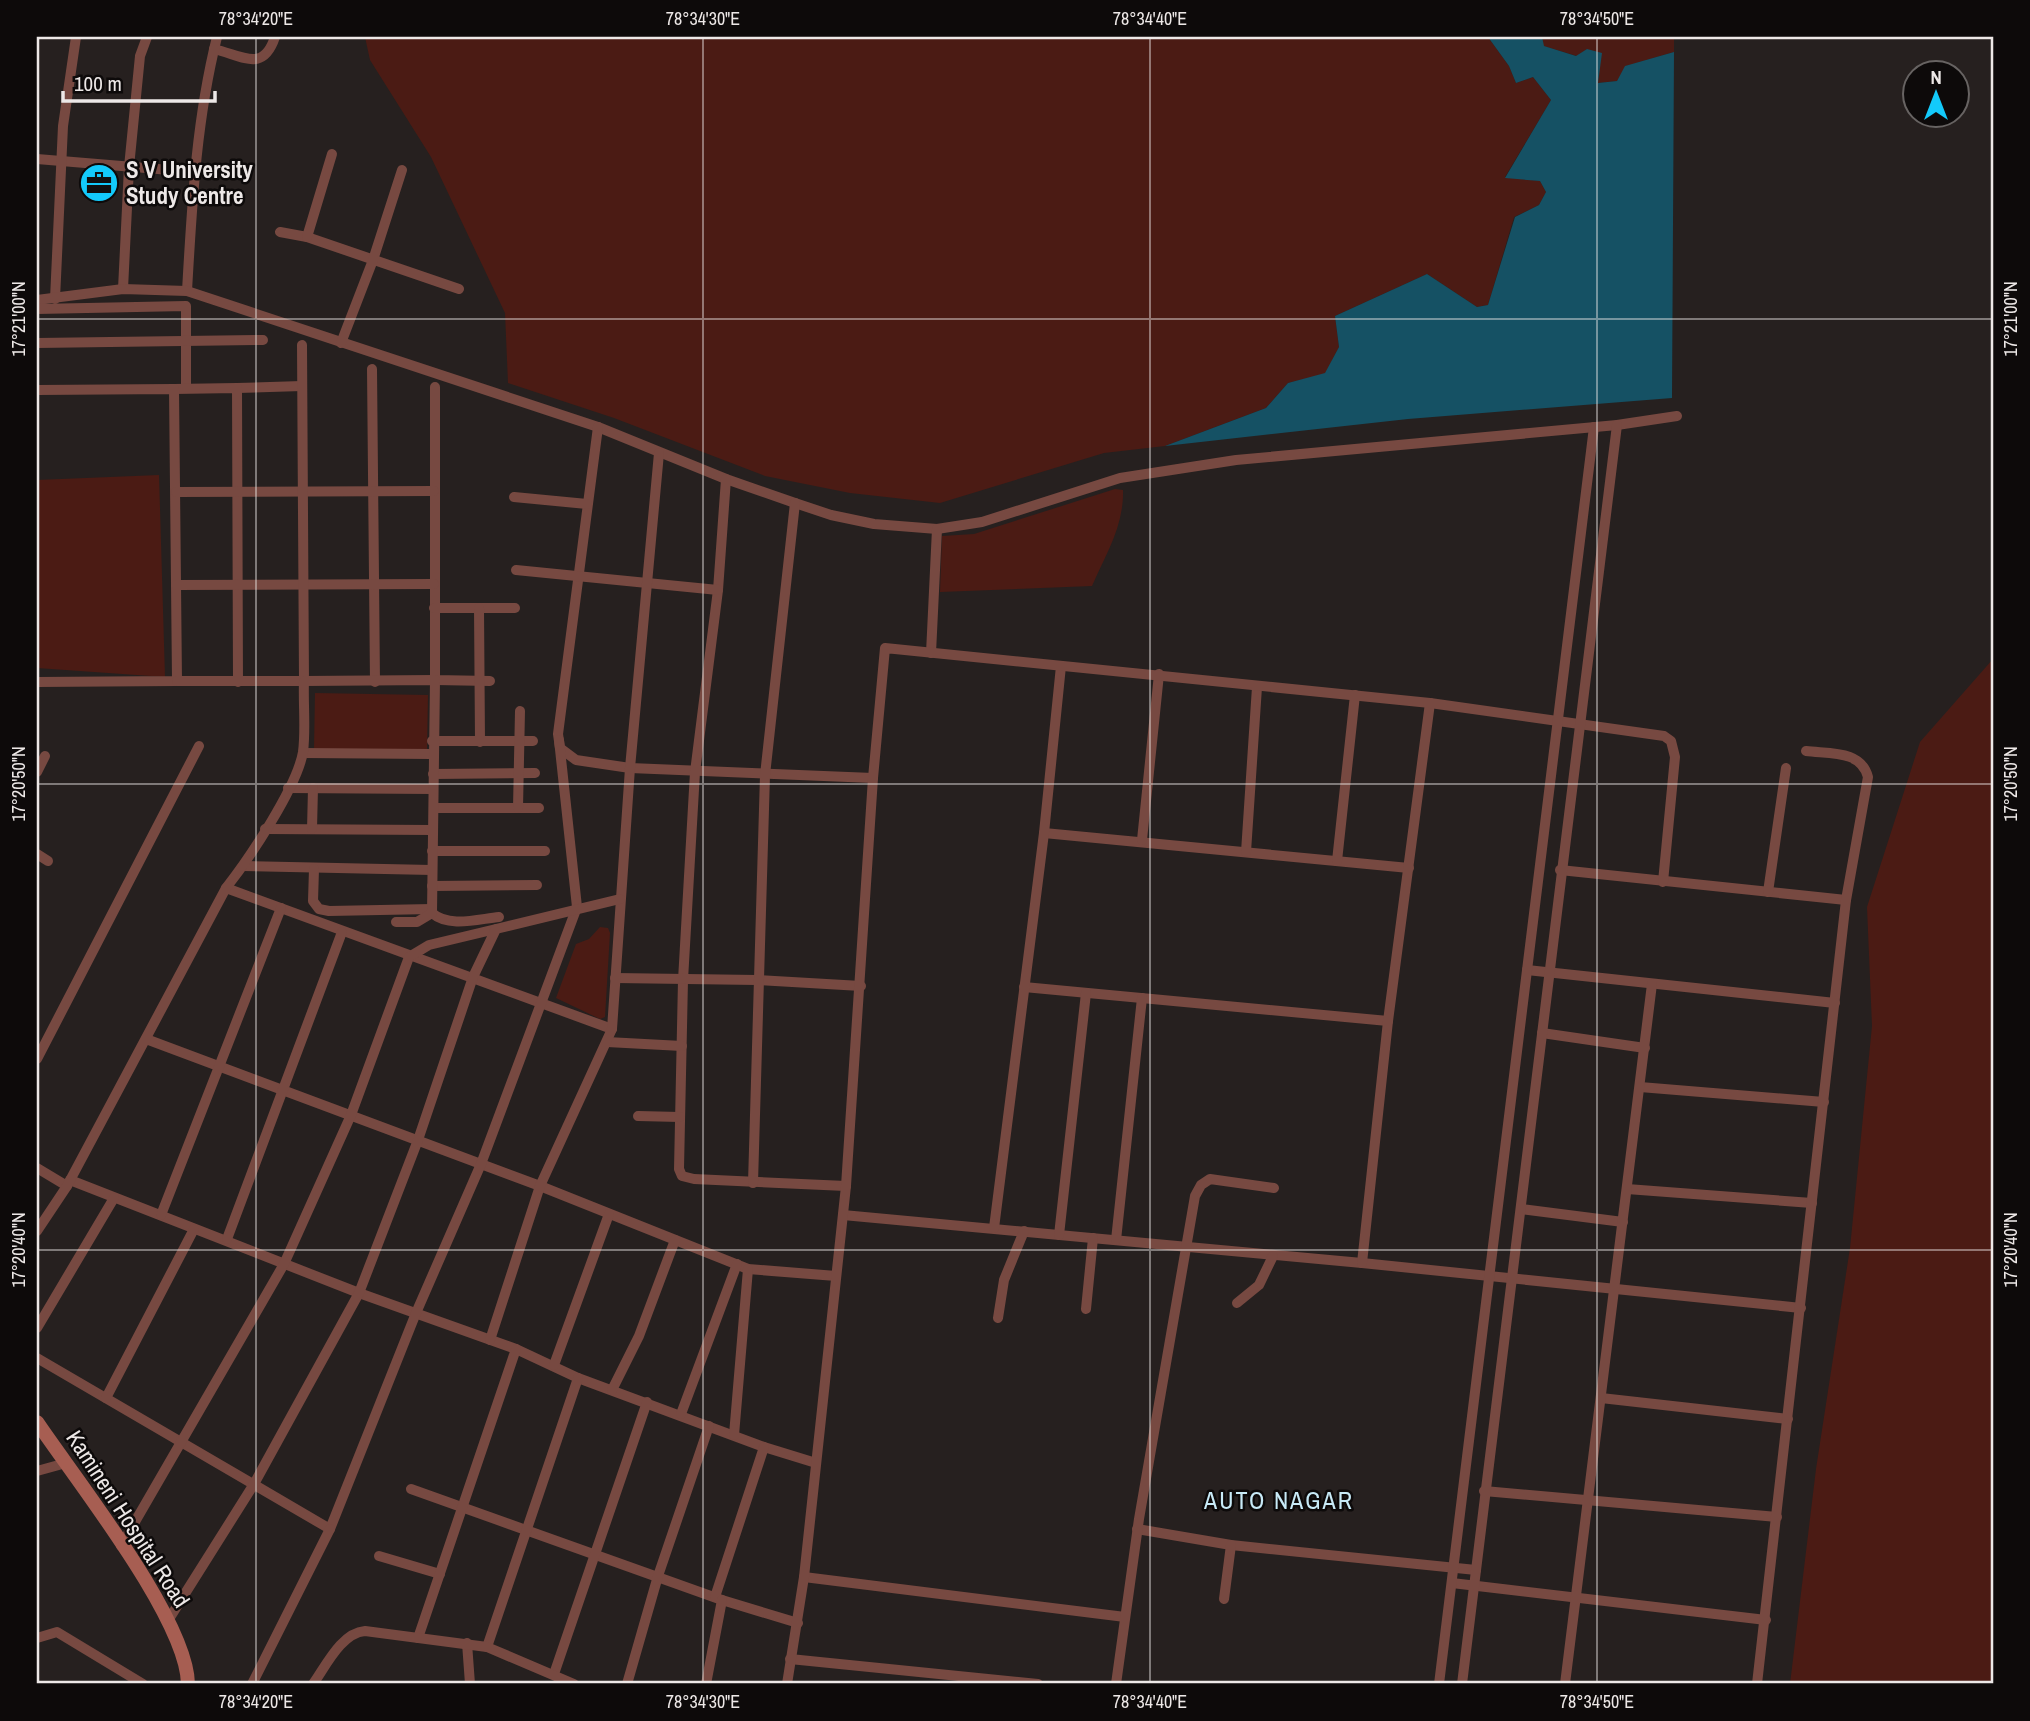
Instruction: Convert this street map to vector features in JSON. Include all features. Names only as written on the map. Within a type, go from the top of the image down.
[{"type":"street","points":[[55,299],[60,163],[75,37]]},
{"type":"street","points":[[123,289],[129,167],[141,56],[147,37]]},
{"type":"street","points":[[187,291],[194,172],[204,91],[217,37]]},
{"type":"street","points":[[214,48],[254,59],[263,58],[269,53],[275,37]]},
{"type":"street","points":[[307,237],[332,155]]},
{"type":"street","points":[[37,159],[194,172]]},
{"type":"street","points":[[341,343],[373,260],[402,170]]},
{"type":"street","points":[[280,232],[307,237],[459,289]]},
{"type":"street","points":[[37,300],[123,289],[187,291],[598,427],[726,480],[831,515],[874,524],[937,528],[1002,517],[1120,478],[1236,460],[1594,428],[1677,416]]},
{"type":"street","points":[[37,309],[186,306],[186,388]]},
{"type":"street","points":[[37,343],[263,340]]},
{"type":"street","points":[[37,1231],[69,1183],[226,888],[243,866],[288,788],[303,753],[302,345]]},
{"type":"street","points":[[372,369],[374,682]]},
{"type":"street","points":[[37,390],[302,386]]},
{"type":"street","points":[[396,922],[428,919],[432,911],[435,387]]},
{"type":"street","points":[[237,388],[238,682]]},
{"type":"street","points":[[174,389],[177,681]]},
{"type":"street","points":[[1462,1684],[1550,972],[1560,870],[1617,425]]},
{"type":"street","points":[[251,1684],[330,1529],[416,1312],[481,1164],[577,907],[559,740],[577,576],[598,427]]},
{"type":"street","points":[[1439,1684],[1594,428]]},
{"type":"street","points":[[490,1340],[540,1186],[612,1030],[630,768],[659,453]]},
{"type":"street","points":[[726,480],[718,590],[695,772],[683,980],[679,1169],[682,1176],[753,1183],[846,1186]]},
{"type":"street","points":[[176,492],[303,489],[434,491]]},
{"type":"street","points":[[514,497],[587,503]]},
{"type":"street","points":[[753,1183],[765,775],[795,503]]},
{"type":"street","points":[[931,653],[937,528]]},
{"type":"street","points":[[516,570],[718,590]]},
{"type":"street","points":[[176,585],[434,584]]},
{"type":"street","points":[[434,608],[515,608]]},
{"type":"street","points":[[479,608],[485,681],[480,741]]},
{"type":"street","points":[[787,1684],[804,1577],[846,1186],[873,778],[885,648],[1430,703],[1664,736],[1671,741],[1675,757],[1663,882]]},
{"type":"street","points":[[994,1228],[1044,832],[1061,666]]},
{"type":"street","points":[[1142,840],[1159,674]]},
{"type":"street","points":[[37,682],[485,681]]},
{"type":"street","points":[[1246,852],[1257,687]]},
{"type":"street","points":[[1338,861],[1355,695]]},
{"type":"street","points":[[1362,1263],[1388,1021],[1430,703]]},
{"type":"street","points":[[518,808],[520,711]]},
{"type":"street","points":[[559,740],[560,748],[566,756],[576,761],[630,768],[873,778]]},
{"type":"street","points":[[432,741],[533,741]]},
{"type":"street","points":[[37,1059],[199,746]]},
{"type":"street","points":[[1757,1684],[1846,900],[1868,777],[1865,765],[1856,757],[1806,751]]},
{"type":"street","points":[[303,753],[432,754]]},
{"type":"street","points":[[37,772],[45,756]]},
{"type":"street","points":[[1768,892],[1786,768]]},
{"type":"street","points":[[433,774],[535,773]]},
{"type":"street","points":[[288,788],[433,789]]},
{"type":"street","points":[[312,829],[313,789]]},
{"type":"street","points":[[434,808],[539,808]]},
{"type":"street","points":[[265,829],[433,830]]},
{"type":"street","points":[[1044,832],[1409,868]]},
{"type":"street","points":[[432,851],[545,851]]},
{"type":"street","points":[[37,855],[48,861]]},
{"type":"street","points":[[243,866],[432,870]]},
{"type":"street","points":[[314,869],[313,901],[319,909],[432,911],[439,919],[456,922],[499,917]]},
{"type":"street","points":[[1560,870],[1846,900]]},
{"type":"street","points":[[432,886],[537,885]]},
{"type":"street","points":[[226,888],[612,1030]]},
{"type":"street","points":[[121,1546],[284,1264],[351,1115],[409,957],[429,945],[577,907],[620,899]]},
{"type":"street","points":[[161,1215],[281,908]]},
{"type":"street","points":[[169,1619],[254,1484],[359,1293],[418,1140],[473,977],[496,929]]},
{"type":"street","points":[[227,1239],[342,932]]},
{"type":"street","points":[[1527,971],[1835,1003]]},
{"type":"street","points":[[615,978],[757,979],[861,986]]},
{"type":"street","points":[[1565,1684],[1653,984]]},
{"type":"street","points":[[1024,987],[1388,1021]]},
{"type":"street","points":[[1059,1235],[1086,993]]},
{"type":"street","points":[[1116,1240],[1142,998]]},
{"type":"street","points":[[1542,1033],[1645,1048]]},
{"type":"street","points":[[146,1039],[540,1186],[748,1269],[836,1276]]},
{"type":"street","points":[[607,1042],[682,1046]]},
{"type":"street","points":[[1640,1087],[1824,1102]]},
{"type":"street","points":[[638,1116],[680,1117]]},
{"type":"street","points":[[37,1168],[69,1183],[227,1239],[359,1293],[516,1349],[578,1378],[764,1447],[816,1462]]},
{"type":"street","points":[[1116,1684],[1138,1529],[1195,1196],[1210,1179],[1274,1188]]},
{"type":"street","points":[[1627,1189],[1812,1203]]},
{"type":"street","points":[[37,1328],[114,1198]]},
{"type":"street","points":[[1521,1209],[1623,1222]]},
{"type":"street","points":[[554,1366],[609,1214]]},
{"type":"street","points":[[843,1215],[1362,1263],[1614,1291],[1801,1308]]},
{"type":"street","points":[[106,1398],[194,1229]]},
{"type":"street","points":[[998,1318],[1004,1280],[1024,1231]]},
{"type":"street","points":[[1086,1309],[1093,1238]]},
{"type":"street","points":[[612,1390],[639,1336],[675,1240]]},
{"type":"street","points":[[1237,1303],[1259,1285],[1273,1256]]},
{"type":"street","points":[[681,1414],[737,1264]]},
{"type":"street","points":[[734,1435],[748,1269]]},
{"type":"street","points":[[418,1639],[516,1349]]},
{"type":"street","points":[[37,1358],[330,1529]]},
{"type":"street","points":[[487,1647],[578,1378]]},
{"type":"street","points":[[1601,1398],[1788,1419]]},
{"type":"street","points":[[554,1674],[646,1402]]},
{"type":"street","name":"Kamineni Hospital Road","points":[[37,1422],[43,1443],[66,1463],[169,1619],[187,1670],[188,1684]]},
{"type":"street","points":[[626,1684],[658,1576],[709,1426]]},
{"type":"street","points":[[706,1684],[718,1598],[764,1447]]},
{"type":"street","points":[[37,1471],[66,1463]]},
{"type":"street","points":[[411,1489],[718,1598],[798,1623]]},
{"type":"street","points":[[1484,1491],[1777,1517]]},
{"type":"street","points":[[1138,1529],[1231,1545],[1476,1570]]},
{"type":"street","points":[[1224,1600],[1231,1545]]},
{"type":"street","points":[[380,1556],[440,1574]]},
{"type":"street","points":[[804,1577],[1125,1617]]},
{"type":"street","points":[[1452,1583],[1766,1620]]},
{"type":"street","points":[[37,1638],[57,1632],[143,1684]]},
{"type":"street","points":[[313,1684],[354,1632],[487,1647],[574,1684]]},
{"type":"street","points":[[467,1643],[470,1684]]},
{"type":"street","points":[[790,1659],[948,1680],[1038,1684]]},
{"type":"shaded area","points":[[365,37],[1488,37],[1509,66],[1516,83],[1533,77],[1551,100],[1505,177],[1540,181],[1546,192],[1539,205],[1514,217],[1488,305],[1477,307],[1427,274],[1335,316],[1339,347],[1325,374],[1288,383],[1266,408],[1165,446],[1104,453],[940,503],[850,493],[765,476],[614,418],[508,383],[505,313],[431,157],[370,60]]},
{"type":"shaded area","points":[[1542,37],[1674,37],[1674,52],[1626,66],[1617,81],[1598,83],[1587,49],[1577,56],[1543,46]]},
{"type":"shaded area","points":[[159,475],[165,677],[37,668],[37,480]]},
{"type":"shaded area","points":[[1115,489],[1123,490],[1121,516],[1092,586],[940,592],[942,536],[974,534]]},
{"type":"shaded area","points":[[1993,659],[1993,1684],[1790,1684],[1816,1469],[1850,1248],[1872,1026],[1867,907],[1920,742]]},
{"type":"shaded area","points":[[315,693],[428,695],[427,751],[314,750]]},
{"type":"shaded area","points":[[600,927],[608,928],[610,933],[605,1017],[600,1019],[556,998],[576,944],[589,939]]},
{"type":"water","points":[[1488,37],[1542,37],[1544,46],[1576,56],[1587,49],[1602,53],[1598,83],[1617,81],[1625,66],[1674,52],[1672,398],[1408,419],[1165,446],[1266,408],[1288,383],[1325,373],[1339,347],[1335,316],[1427,274],[1477,307],[1488,305],[1515,217],[1539,205],[1546,192],[1540,181],[1505,178],[1551,100],[1533,77],[1516,83],[1509,66]]},
{"type":"place","name":"S V University Study Centre","points":[[99,183]]},
{"type":"district","name":"AUTO NAGAR","points":[[1279,1501]]}]
